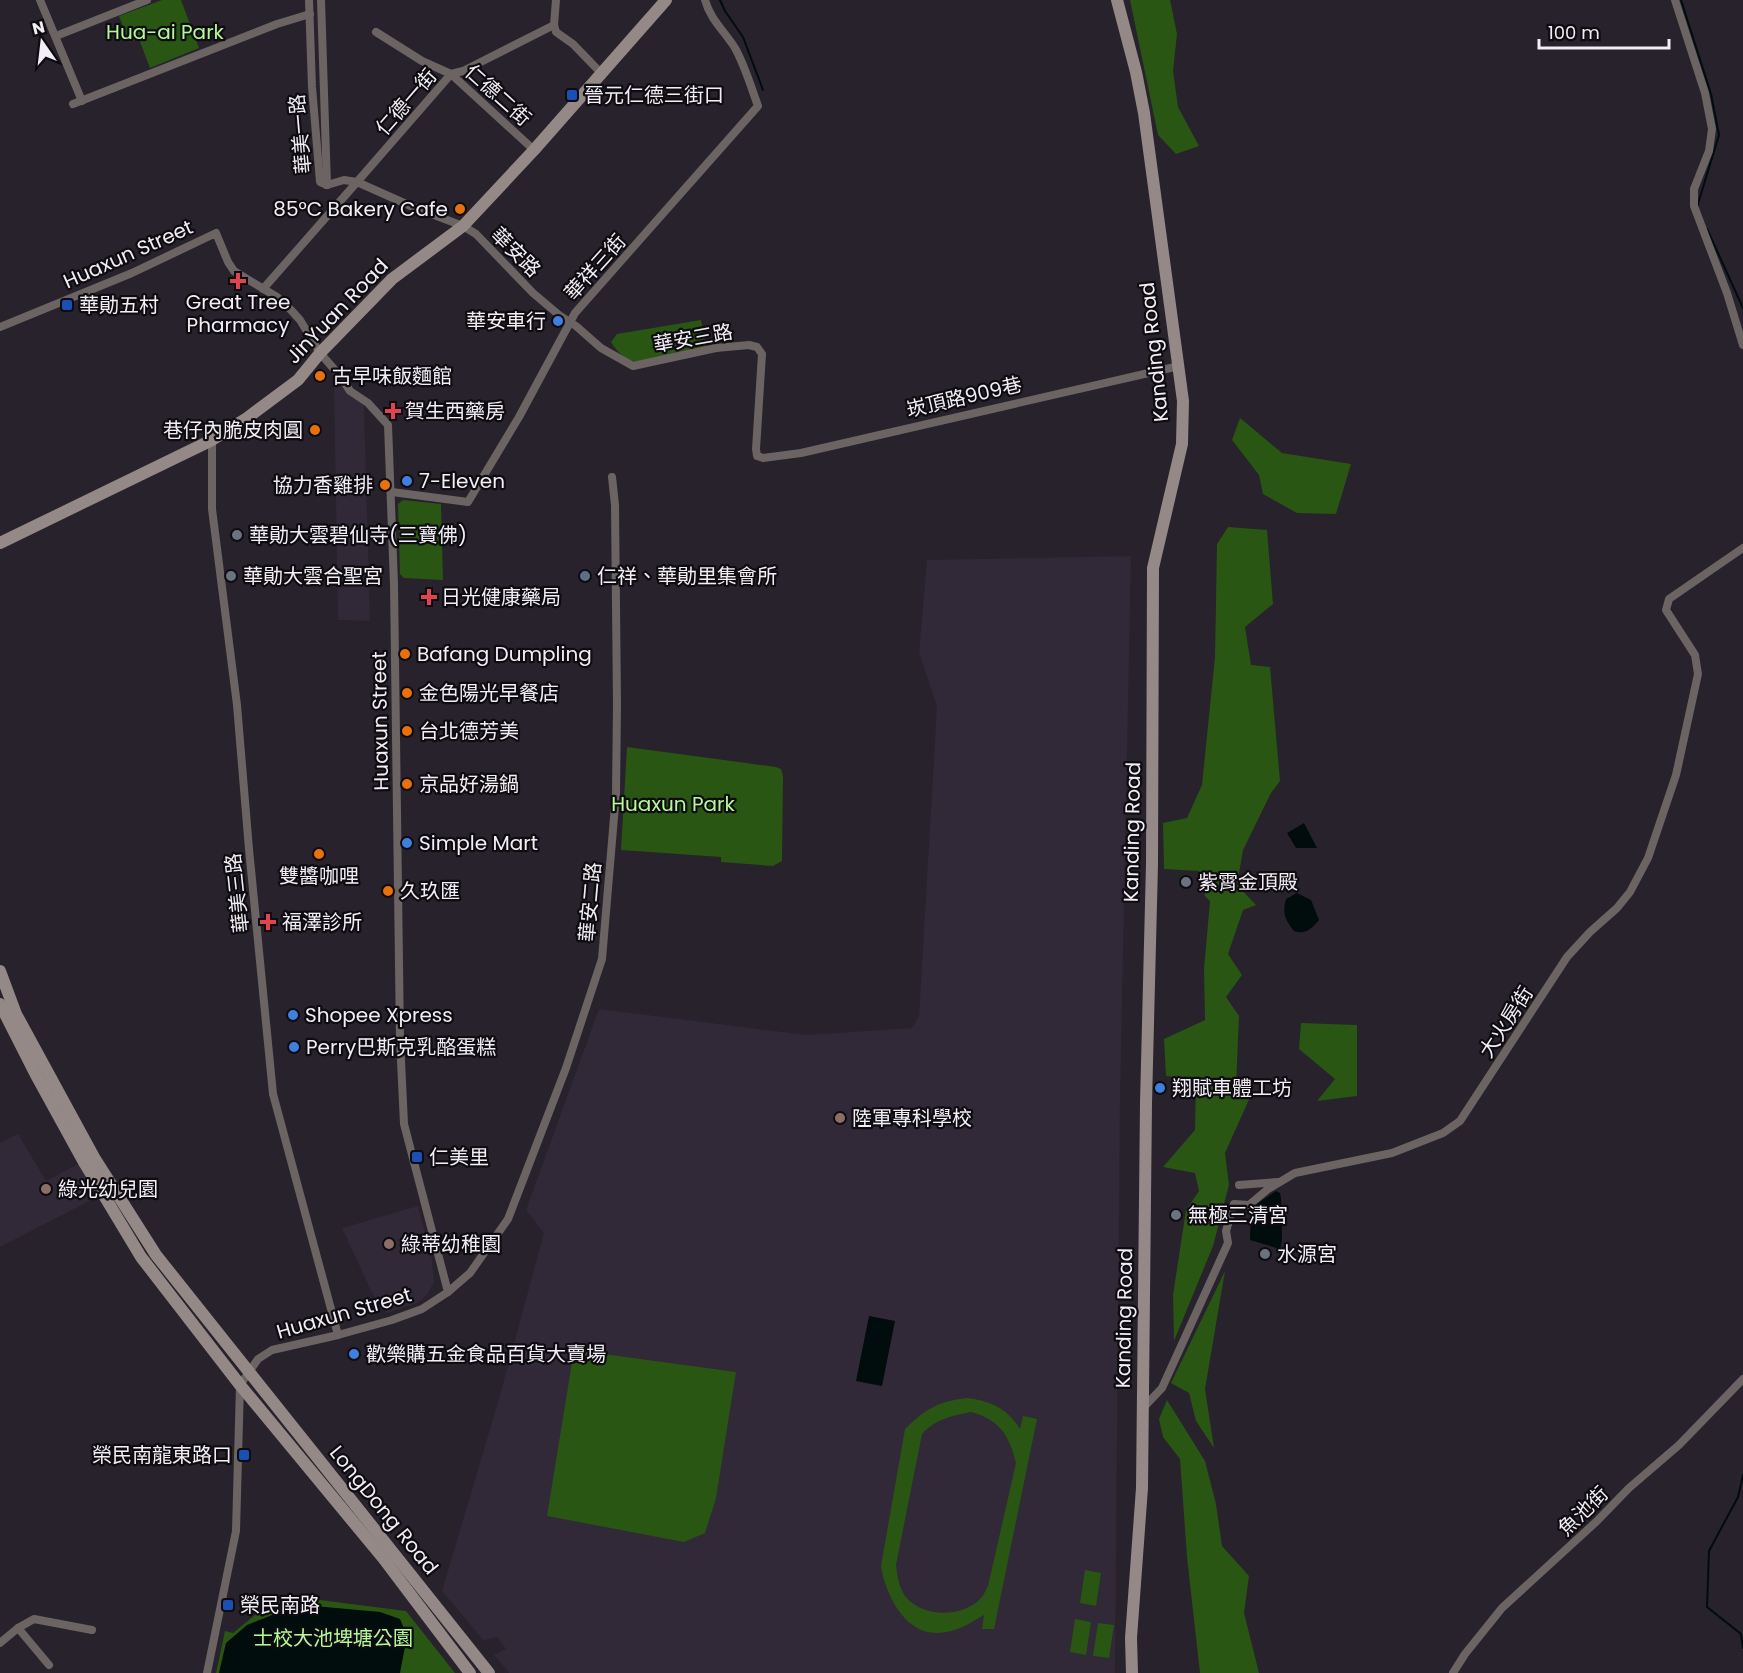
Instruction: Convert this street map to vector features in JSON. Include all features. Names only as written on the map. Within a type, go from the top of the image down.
[{"type":"street","points":[[40,0],[56,36],[78,103],[277,24],[310,14]]},
{"type":"street","points":[[56,36],[147,0]]},
{"type":"street","name":"華美一路","points":[[309,0],[312,87],[320,182],[327,185],[321,0]]},
{"type":"street","points":[[556,0],[554,25],[556,32],[573,44],[602,74]]},
{"type":"street","name":"JinYuan Road","points":[[0,543],[212,440],[247,418],[298,380],[320,352],[392,279],[463,226],[534,150],[666,0]]},
{"type":"street","name":"華祥三街","points":[[392,492],[468,501],[519,417],[575,313],[758,106],[734,46],[716,23],[705,0]]},
{"type":"street","name":"Kanding Road","points":[[1117,0],[1144,113],[1183,401],[1182,444],[1154,568],[1152,864],[1146,1103],[1142,1488],[1131,1638],[1132,1673]]},
{"type":"street","points":[[1675,0],[1705,93],[1712,129],[1708,151],[1694,189],[1694,206],[1727,293],[1743,345]]},
{"type":"street","name":"仁德一街","points":[[263,289],[452,74],[463,71],[554,25]]},
{"type":"street","name":"仁德二街","points":[[376,32],[422,61],[452,74],[534,150]]},
{"type":"street","points":[[327,185],[344,180],[357,182],[463,226]]},
{"type":"street","name":"華安路","points":[[463,226],[476,234],[533,293],[601,348],[633,366]]},
{"type":"street","name":"Huaxun Street","points":[[0,327],[132,273],[216,233],[234,271],[277,297],[295,315],[350,391],[368,403],[388,425],[392,492],[400,1040],[404,1124],[448,1292],[422,1309],[392,1320],[272,1350],[258,1359],[240,1385]]},
{"type":"street","name":"華安三路","points":[[633,366],[716,348],[749,345],[757,347],[762,354],[757,456]]},
{"type":"street","name":"崁頂路909巷","points":[[757,456],[763,458],[801,453],[1179,366]]},
{"type":"street","name":"華美三路","points":[[212,440],[212,508],[237,705],[273,1094],[338,1335]]},
{"type":"street","name":"華安二路","points":[[448,1292],[470,1274],[508,1219],[566,1068],[602,959],[616,783],[615,505],[612,477]]},
{"type":"street","name":"大火房街","points":[[1143,1408],[1162,1388],[1228,1243],[1226,1231],[1234,1204],[1249,1205],[1295,1173],[1392,1152],[1443,1133],[1460,1121],[1567,957],[1617,908],[1630,892],[1648,858],[1676,775],[1698,674],[1695,655],[1666,610],[1670,599],[1743,548]]},
{"type":"street","points":[[0,971],[16,1014],[90,1162]]},
{"type":"street","points":[[0,1004],[35,1073],[90,1162]]},
{"type":"street","name":"LongDong Road","points":[[90,1162],[174,1279],[250,1371],[489,1673]]},
{"type":"street","name":"LongDong Road","points":[[90,1162],[141,1257],[240,1385],[383,1558],[470,1673]]},
{"type":"street","points":[[1239,1185],[1279,1182]]},
{"type":"street","name":"魚池街","points":[[1454,1673],[1465,1654],[1502,1608],[1597,1521],[1629,1488],[1679,1445],[1743,1379]]},
{"type":"street","points":[[207,1673],[236,1531],[240,1385]]},
{"type":"street","points":[[0,1643],[18,1628],[34,1619],[92,1630]]},
{"type":"street","points":[[18,1628],[49,1665]]},
{"type":"shaded area","points":[[334,387],[347,387],[364,404],[370,621],[338,620]]},
{"type":"shaded area","name":"陸軍專科學校","points":[[1131,556],[1120,1101],[1115,1673],[509,1673],[494,1655],[506,1649],[497,1637],[483,1640],[442,1591],[498,1402],[544,1233],[526,1210],[599,1009],[807,1035],[912,1028],[919,1016],[937,706],[919,653],[927,560]]},
{"type":"shaded area","points":[[1304,823],[1317,848],[1296,848],[1287,833]]},
{"type":"shaded area","points":[[1297,893],[1311,900],[1319,920],[1305,932],[1294,931],[1286,920],[1284,912],[1286,899]]},
{"type":"shaded area","name":"綠光幼兒園","points":[[18,1134],[46,1181],[78,1164],[97,1197],[0,1247],[0,1143]]},
{"type":"shaded area","points":[[1276,1191],[1280,1193],[1281,1198],[1282,1239],[1280,1249],[1250,1240],[1251,1208]]},
{"type":"shaded area","name":"綠蒂幼稚園","points":[[418,1206],[432,1260],[434,1282],[427,1295],[417,1303],[387,1313],[373,1295],[342,1228]]},
{"type":"shaded area","points":[[869,1316],[895,1321],[882,1386],[856,1381]]},
{"type":"shaded area","name":"士校大池埤塘公園","points":[[314,1606],[380,1612],[400,1619],[407,1636],[400,1673],[219,1673],[226,1643],[247,1625],[272,1615]]},
{"type":"green space","name":"Hua-ai Park","points":[[162,0],[181,0],[199,48],[150,68],[139,39],[129,42],[119,16]]},
{"type":"green space","points":[[1130,0],[1170,0],[1177,34],[1173,71],[1178,107],[1199,146],[1176,154],[1158,135]]},
{"type":"green space","points":[[701,320],[707,350],[637,362],[622,355],[611,342],[617,334]]},
{"type":"green space","points":[[1240,418],[1282,453],[1351,464],[1336,514],[1297,513],[1263,494],[1259,475],[1232,440]]},
{"type":"green space","points":[[403,500],[441,504],[443,580],[404,578],[400,574],[398,504]]},
{"type":"green space","points":[[1228,527],[1267,530],[1273,604],[1245,627],[1251,665],[1270,667],[1280,781],[1271,793],[1243,850],[1237,885],[1256,905],[1243,910],[1228,954],[1242,975],[1226,997],[1239,1016],[1236,1087],[1251,1095],[1225,1153],[1229,1185],[1213,1246],[1174,1341],[1173,1295],[1186,1210],[1199,1191],[1195,1173],[1163,1167],[1195,1130],[1196,1080],[1166,1076],[1164,1039],[1205,1020],[1204,969],[1210,901],[1205,896],[1199,871],[1164,869],[1163,823],[1187,818],[1202,785],[1215,657],[1217,544]]},
{"type":"green space","name":"Huaxun Park","points":[[627,747],[781,769],[783,776],[782,861],[773,866],[721,862],[721,857],[621,850]]},
{"type":"green space","points":[[1301,1023],[1357,1025],[1357,1096],[1317,1101],[1335,1079],[1299,1049]]},
{"type":"green space","points":[[1225,1271],[1205,1389],[1214,1448],[1196,1421],[1189,1393],[1171,1383]]},
{"type":"green space","points":[[574,1350],[736,1372],[716,1498],[705,1533],[684,1542],[547,1516]]},
{"type":"green space","points":[[967,1398],[984,1401],[998,1407],[1010,1416],[1020,1429],[1023,1416],[1037,1419],[994,1629],[982,1629],[984,1615],[956,1630],[936,1633],[914,1626],[898,1610],[887,1588],[881,1566],[905,1429],[933,1407]],"holes":[[[971,1412],[981,1415],[1002,1430],[1010,1444],[1016,1463],[988,1586],[981,1598],[973,1605],[954,1612],[932,1612],[912,1603],[905,1596],[896,1565],[922,1434],[933,1425],[950,1417]]]},
{"type":"green space","points":[[1167,1400],[1205,1461],[1216,1504],[1222,1546],[1249,1576],[1244,1613],[1259,1673],[1200,1673],[1187,1557],[1180,1459],[1163,1437],[1159,1419]]},
{"type":"green space","points":[[1085,1570],[1101,1573],[1096,1606],[1080,1603]]},
{"type":"green space","name":"士校大池埤塘公園","points":[[306,1600],[406,1611],[455,1673],[216,1673],[225,1631],[233,1633],[255,1615]]},
{"type":"green space","points":[[1075,1619],[1091,1622],[1086,1655],[1070,1652]]},
{"type":"green space","points":[[1098,1623],[1114,1625],[1109,1658],[1093,1656]]},
{"type":"waterway","points":[[720,0],[743,37],[763,90]]},
{"type":"waterway","points":[[1681,0],[1711,94],[1719,135],[1697,207]]},
{"type":"waterway","points":[[1707,229],[1743,308]]},
{"type":"waterway","points":[[1743,1475],[1738,1497],[1709,1551],[1707,1607],[1741,1634],[1743,1648]]},
{"type":"place","name":"晉元仁德三街口","points":[[572,95]]},
{"type":"place","name":"85°C Bakery Cafe","points":[[460,209]]},
{"type":"place","name":"Great Tree Pharmacy","points":[[238,281]]},
{"type":"place","name":"華勛五村","points":[[67,305]]},
{"type":"place","name":"華安車行","points":[[558,321]]},
{"type":"place","name":"古早味飯麵館","points":[[320,376]]},
{"type":"place","name":"賀生西藥房","points":[[393,411]]},
{"type":"place","name":"巷仔內脆皮肉圓","points":[[315,430]]},
{"type":"place","name":"7-Eleven","points":[[407,481]]},
{"type":"place","name":"協力香雞排","points":[[385,485]]},
{"type":"place","name":"華勛大雲碧仙寺(三寶佛)","points":[[237,535]]},
{"type":"place","name":"華勛大雲合聖宮","points":[[231,576]]},
{"type":"place","name":"仁祥、華勛里集會所","points":[[585,576]]},
{"type":"place","name":"日光健康藥局","points":[[429,597]]},
{"type":"place","name":"Bafang Dumpling","points":[[405,654]]},
{"type":"place","name":"金色陽光早餐店","points":[[407,693]]},
{"type":"place","name":"台北德芳美","points":[[407,731]]},
{"type":"place","name":"京品好湯鍋","points":[[407,784]]},
{"type":"place","name":"Simple Mart","points":[[407,843]]},
{"type":"place","name":"雙醬咖哩","points":[[319,854]]},
{"type":"place","name":"紫霄金頂殿","points":[[1186,882]]},
{"type":"place","name":"久玖匯","points":[[388,891]]},
{"type":"place","name":"福澤診所","points":[[268,922]]},
{"type":"place","name":"Shopee Xpress","points":[[293,1015]]},
{"type":"place","name":"Perry巴斯克乳酪蛋糕","points":[[294,1047]]},
{"type":"place","name":"翔賦車體工坊","points":[[1160,1088]]},
{"type":"place","name":"陸軍專科學校","points":[[840,1118]]},
{"type":"place","name":"仁美里","points":[[417,1157]]},
{"type":"place","name":"綠光幼兒園","points":[[46,1189]]},
{"type":"place","name":"無極三清宮","points":[[1176,1215]]},
{"type":"place","name":"綠蒂幼稚園","points":[[389,1244]]},
{"type":"place","name":"水源宮","points":[[1265,1254]]},
{"type":"place","name":"歡樂購五金食品百貨大賣場","points":[[354,1354]]},
{"type":"place","name":"榮民南龍東路口","points":[[244,1455]]},
{"type":"place","name":"榮民南路","points":[[228,1605]]}]
